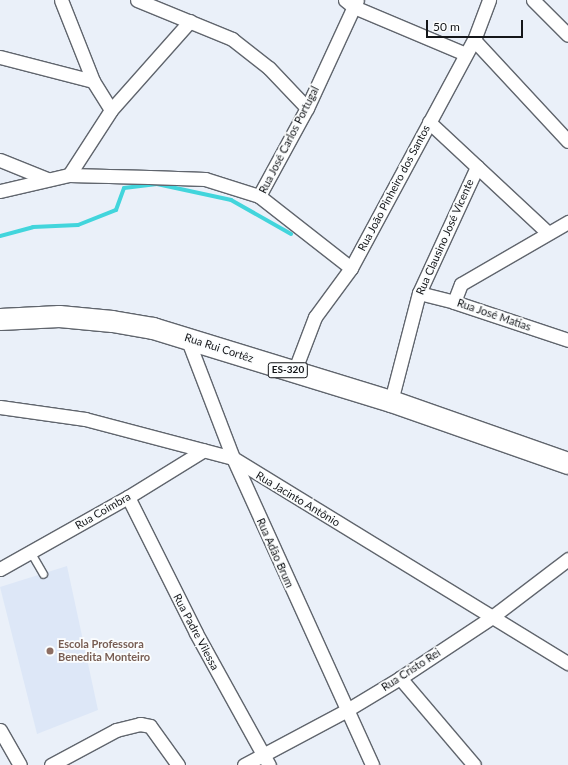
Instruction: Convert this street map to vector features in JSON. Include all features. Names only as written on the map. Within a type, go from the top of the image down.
[{"type":"main road","name":"Rua Rui Cortêz","points":[[0,319],[59,316],[112,321],[153,328],[294,372],[391,400],[568,463]]},
{"type":"street","points":[[61,0],[93,81],[111,110]]},
{"type":"street","points":[[137,0],[232,39],[269,68],[307,108]]},
{"type":"street","name":"Rua João Pinheiro dos Santos","points":[[294,372],[315,317],[351,268],[474,40],[489,0]]},
{"type":"street","points":[[534,0],[568,36]]},
{"type":"street","points":[[352,2],[466,54]]},
{"type":"street","name":"Rua José Carlos Portugal","points":[[351,268],[259,196],[307,108],[352,2]]},
{"type":"street","points":[[69,175],[111,110],[190,21]]},
{"type":"street","points":[[474,40],[568,141]]},
{"type":"street","points":[[0,57],[93,81]]},
{"type":"street","points":[[429,122],[547,232]]},
{"type":"street","points":[[0,160],[47,179]]},
{"type":"street","name":"Rua Clausino José Vicente","points":[[391,400],[419,293],[476,166]]},
{"type":"street","points":[[0,191],[69,175],[205,179],[259,196]]},
{"type":"street","points":[[454,302],[461,284],[547,232],[568,222]]},
{"type":"street","name":"Rua José Matias","points":[[419,293],[454,302],[568,340]]},
{"type":"street","name":"Rua Adão Brum","points":[[187,338],[232,458],[372,765]]},
{"type":"street","name":"Rua Jacinto Antônio","points":[[0,407],[85,419],[232,458],[568,663]]},
{"type":"street","name":"Rua Coimbra","points":[[1,568],[31,553],[128,497],[204,450]]},
{"type":"street","name":"Rua Padre Vilessa","points":[[128,497],[196,633],[266,760]]},
{"type":"street","name":"Rua Cristo Rei","points":[[244,765],[266,760],[400,678],[492,617],[568,559]]},
{"type":"street","points":[[400,678],[474,765]]},
{"type":"street","points":[[50,765],[116,730],[140,724],[150,726],[178,765]]},
{"type":"street","points":[[0,730],[3,743],[20,765]]},
{"type":"lane","points":[[31,553],[43,574]]},
{"type":"shaded area","name":"Escola Professora Benedita Monteiro","points":[[67,566],[98,710],[37,734],[0,587]]},
{"type":"waterway","points":[[0,236],[33,227],[78,225],[116,210],[124,188],[157,184],[231,200],[291,234]]},
{"type":"place","name":"Escola Professora Benedita Monteiro","points":[[50,651]]}]
